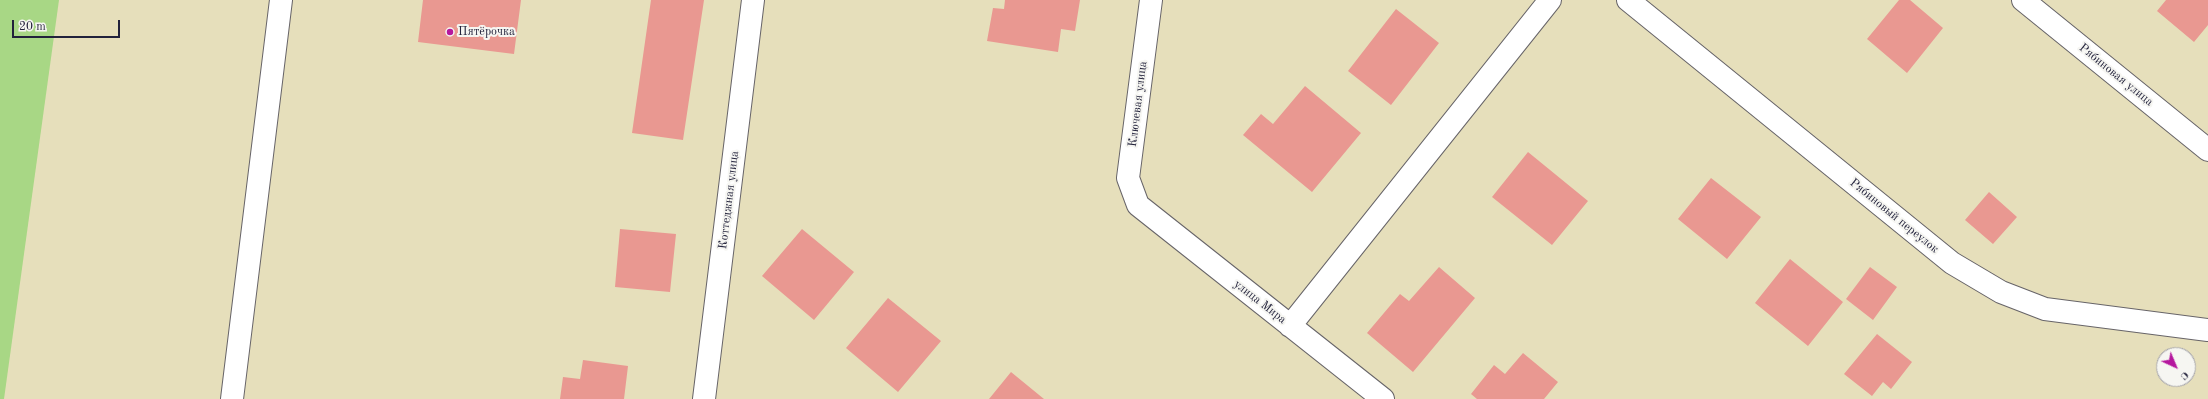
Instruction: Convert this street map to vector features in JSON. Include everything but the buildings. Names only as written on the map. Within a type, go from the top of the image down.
[{"type":"street","points":[[232,399],[281,0]]},
{"type":"street","name":"Коттеджная улица","points":[[704,399],[753,0]]},
{"type":"street","name":"Ключевая улица","points":[[1138,206],[1128,178],[1151,0]]},
{"type":"street","points":[[1290,326],[1550,0]]},
{"type":"street","name":"Рябиновый переулок","points":[[1628,0],[1952,263],[2001,292],[2046,309],[2208,330]]},
{"type":"street","name":"Рябиновая улица","points":[[2023,0],[2208,150]]},
{"type":"street","name":"улица Мира","points":[[1138,206],[1383,399]]},
{"type":"green space","points":[[0,0],[59,0],[4,399],[0,399]]},
{"type":"place","name":"Пятёрочка","points":[[450,32]]}]
